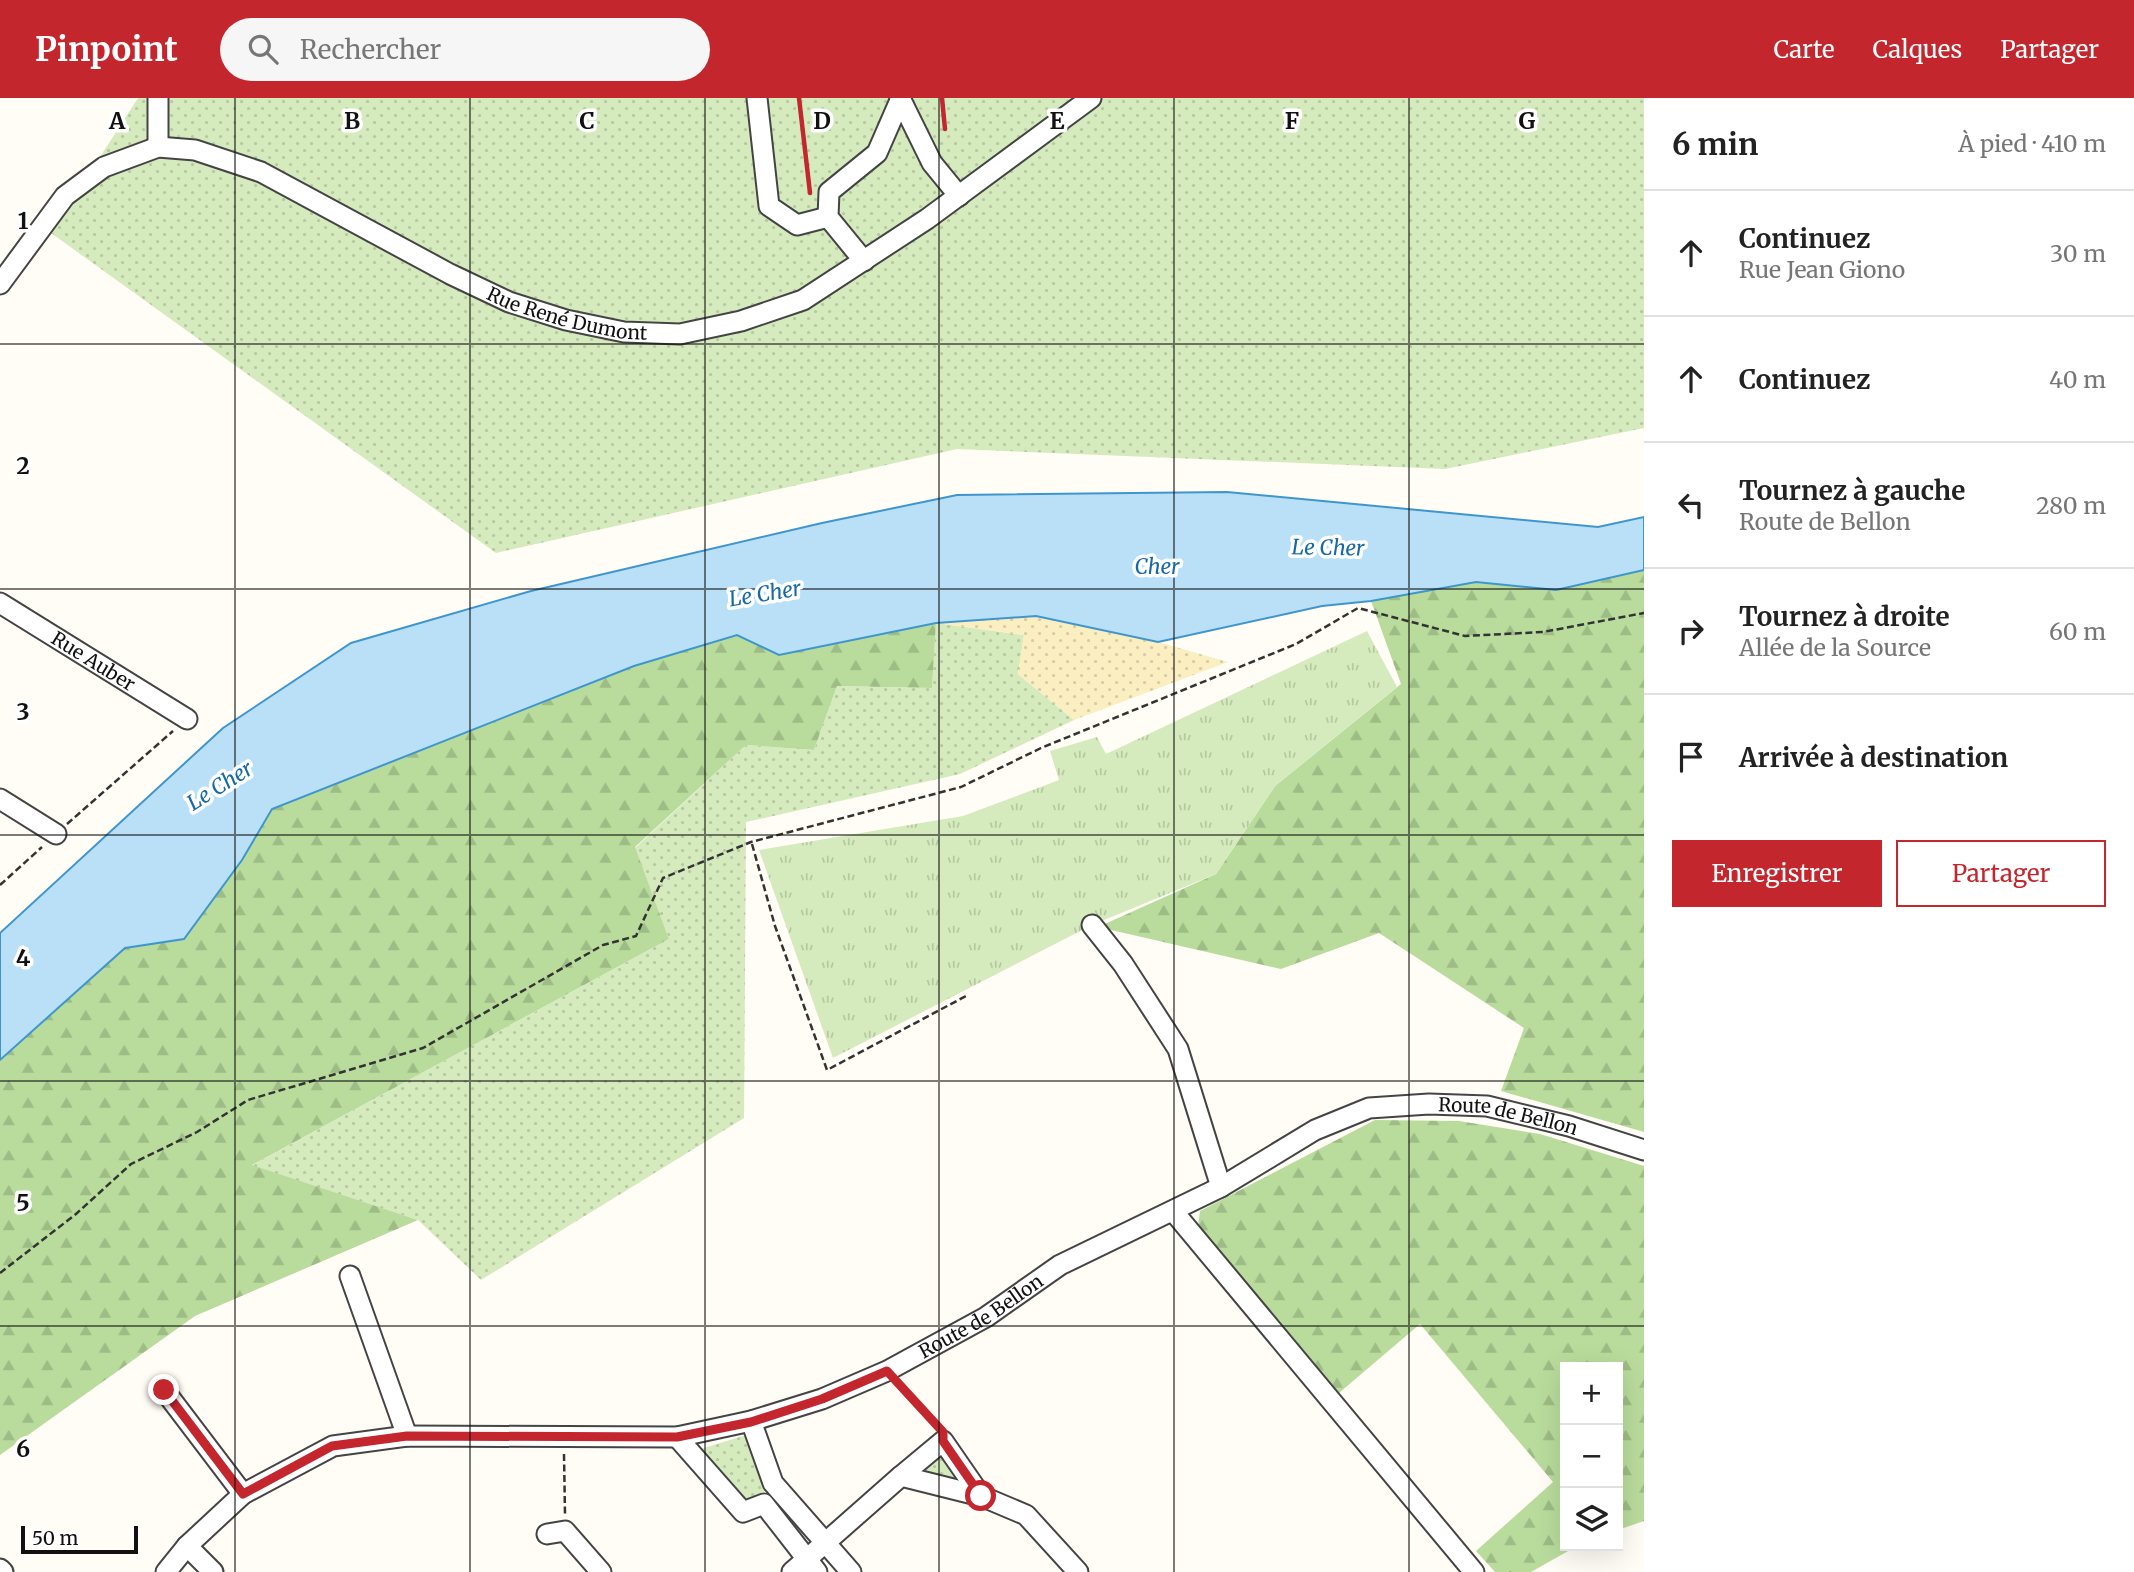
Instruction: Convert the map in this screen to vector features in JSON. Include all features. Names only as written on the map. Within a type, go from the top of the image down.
[{"type":"street","points":[[158,98],[158,147]]},
{"type":"street","points":[[757,98],[769,206],[797,225],[828,217]]},
{"type":"street","points":[[863,261],[828,217],[829,192],[877,153],[901,98]]},
{"type":"street","points":[[901,98],[932,163],[959,196]]},
{"type":"street","name":"Rue René Dumont","points":[[0,284],[37,230],[65,196],[104,167],[158,147],[195,150],[228,158],[261,172],[450,274],[509,302],[566,320],[624,332],[680,334],[741,320],[803,300],[959,196],[1090,98]]},
{"type":"street","name":"Rue Auber","points":[[0,603],[187,719]]},
{"type":"street","points":[[0,799],[56,834]]},
{"type":"street","points":[[1092,925],[1123,964],[1178,1049],[1221,1187]]},
{"type":"street","name":"Route de Bellon","points":[[166,1572],[187,1546],[243,1494],[332,1446],[407,1436],[677,1437],[751,1422],[822,1399],[887,1371],[986,1317],[1060,1265],[1221,1187],[1315,1130],[1369,1108],[1429,1104],[1487,1106],[1569,1126],[1644,1150]]},
{"type":"street","points":[[1173,1212],[1474,1572]]},
{"type":"street","points":[[350,1276],[407,1436]]},
{"type":"street","points":[[164,1390],[243,1494]]},
{"type":"street","points":[[751,1422],[774,1483],[851,1572]]},
{"type":"street","points":[[677,1437],[743,1512],[764,1504],[780,1491]]},
{"type":"street","points":[[764,1504],[805,1568],[826,1545],[943,1441],[981,1496]]},
{"type":"street","points":[[901,1476],[981,1496],[1026,1515],[1078,1572]]},
{"type":"street","points":[[556,1533],[601,1572]]},
{"type":"street","points":[[187,1546],[213,1572]]},
{"type":"path","points":[[0,1273],[76,1214],[131,1164],[197,1132],[248,1100],[423,1048],[603,945],[636,936],[663,878],[751,842],[961,787],[1041,748],[1296,644],[1358,608],[1465,636],[1543,632],[1644,613]]},
{"type":"path","points":[[0,885],[187,719]]},
{"type":"path","points":[[751,842],[775,926],[827,1070],[966,996]]},
{"type":"path","points":[[887,1371],[943,1432],[943,1441]]},
{"type":"path","points":[[556,1533],[564,1437]]},
{"type":"green space","points":[[138,98],[1644,98],[1644,428],[1445,469],[957,449],[496,553],[51,233]]},
{"type":"green space","points":[[1644,570],[1644,1132],[1501,1091],[1524,1028],[1379,933],[1281,969],[1098,927],[1216,874],[1275,786],[1401,684],[1371,601],[1476,582],[1556,590]]},
{"type":"green space","points":[[936,623],[1024,635],[1018,674],[1074,720],[960,774],[746,822],[744,1118],[481,1280],[418,1220],[251,1166],[669,939],[635,848],[746,745],[814,750],[837,686],[932,688]]},
{"type":"green space","points":[[936,623],[932,688],[837,686],[814,750],[746,745],[635,847],[669,939],[252,1165],[418,1220],[195,1316],[0,1455],[0,1060],[125,948],[184,939],[242,860],[272,809],[634,666],[737,635],[779,655]]},
{"type":"green space","points":[[1367,631],[1397,687],[1275,786],[1216,874],[1092,925],[833,1058],[759,850],[963,816],[1059,780],[1050,751],[1097,737],[1106,754]]},
{"type":"green space","points":[[1375,1120],[1459,1121],[1540,1134],[1644,1166],[1644,1521],[1623,1528],[1623,1362],[1560,1362],[1560,1551],[1568,1551],[1531,1572],[1495,1572],[1476,1551],[1553,1482],[1420,1324],[1339,1393],[1198,1227],[1200,1211]]},
{"type":"green space","points":[[746,1435],[769,1489],[744,1502],[699,1457],[701,1449]]},
{"type":"green space","points":[[943,1453],[969,1486],[918,1472]]},
{"type":"sand","points":[[1036,616],[1158,642],[1228,662],[1074,720],[1018,674],[1024,635],[936,623]]},
{"type":"water","name":"Cher","points":[[1227,492],[1598,527],[1644,517],[1644,570],[1556,590],[1476,582],[1371,601],[1322,606],[1158,642],[1036,616],[936,623],[779,655],[737,635],[634,666],[272,809],[242,860],[184,939],[125,948],[0,1060],[0,933],[223,728],[351,643],[531,591],[822,523],[957,495]]},
{"type":"railway","points":[[799,98],[810,193]]},
{"type":"railway","points":[[942,98],[945,129]]},
{"type":"route","points":[[164,1390],[243,1494],[332,1446],[407,1436],[677,1437],[751,1422],[822,1399],[887,1371],[943,1432],[943,1441],[981,1496]]},
{"type":"water label","name":"Le Cher","points":[[1328,548]]},
{"type":"water label","name":"Le Cher","points":[[765,594]]},
{"type":"water label","name":"Le Cher","points":[[220,786]]}]
